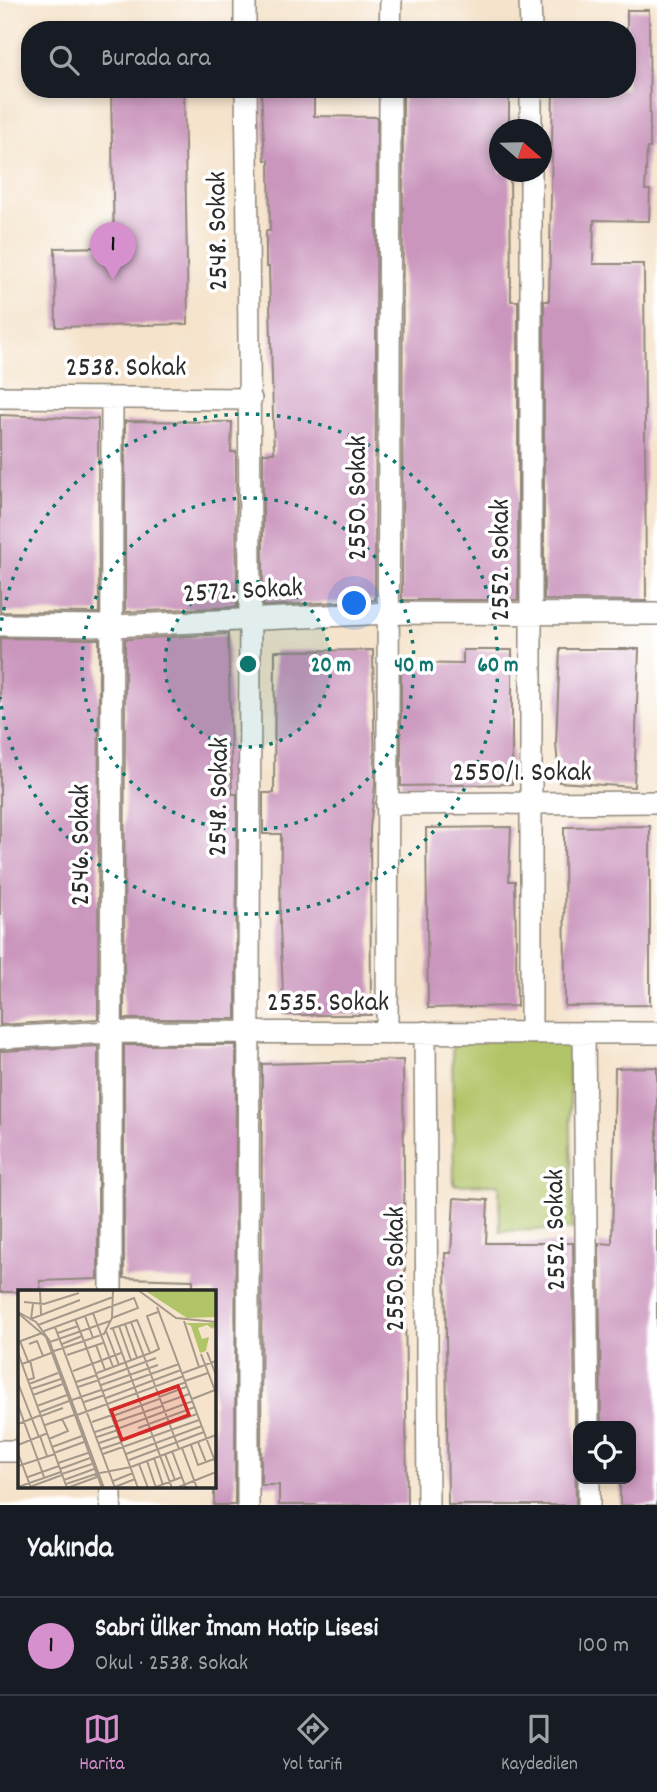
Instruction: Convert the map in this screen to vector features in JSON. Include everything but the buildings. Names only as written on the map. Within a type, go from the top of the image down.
[{"type":"street","points":[[244,0],[245,21]]},
{"type":"street","points":[[390,21],[391,0]]},
{"type":"street","points":[[530,0],[530,21]]},
{"type":"street","name":"2548. Sokak","points":[[246,98],[251,399],[247,1033],[248,1505]]},
{"type":"street","name":"2550. Sokak","points":[[387,1033],[390,98]]},
{"type":"street","points":[[530,98],[531,119]]},
{"type":"street","name":"2552. Sokak","points":[[531,182],[531,1033]]},
{"type":"street","name":"2538. Sokak","points":[[0,397],[251,399]]},
{"type":"street","name":"2546. Sokak","points":[[111,1290],[112,398]]},
{"type":"street","name":"2572. Sokak","points":[[0,625],[113,626],[388,613],[657,614]]},
{"type":"street","name":"2550/1. Sokak","points":[[387,804],[657,802]]},
{"type":"street","name":"2535. Sokak","points":[[0,1038],[110,1032],[657,1032]]},
{"type":"street","name":"2550. Sokak","points":[[425,1032],[428,1505]]},
{"type":"street","name":"2552. Sokak","points":[[584,1033],[588,1421]]},
{"type":"street","points":[[0,1451],[18,1451]]},
{"type":"street","points":[[589,1484],[589,1505]]},
{"type":"green space","points":[[569,1037],[573,1229],[500,1231],[499,1184],[454,1185],[452,1040]]},
{"type":"place","name":"Sabri Ülker İmam Hatip Lisesi","points":[[113,280]]}]
